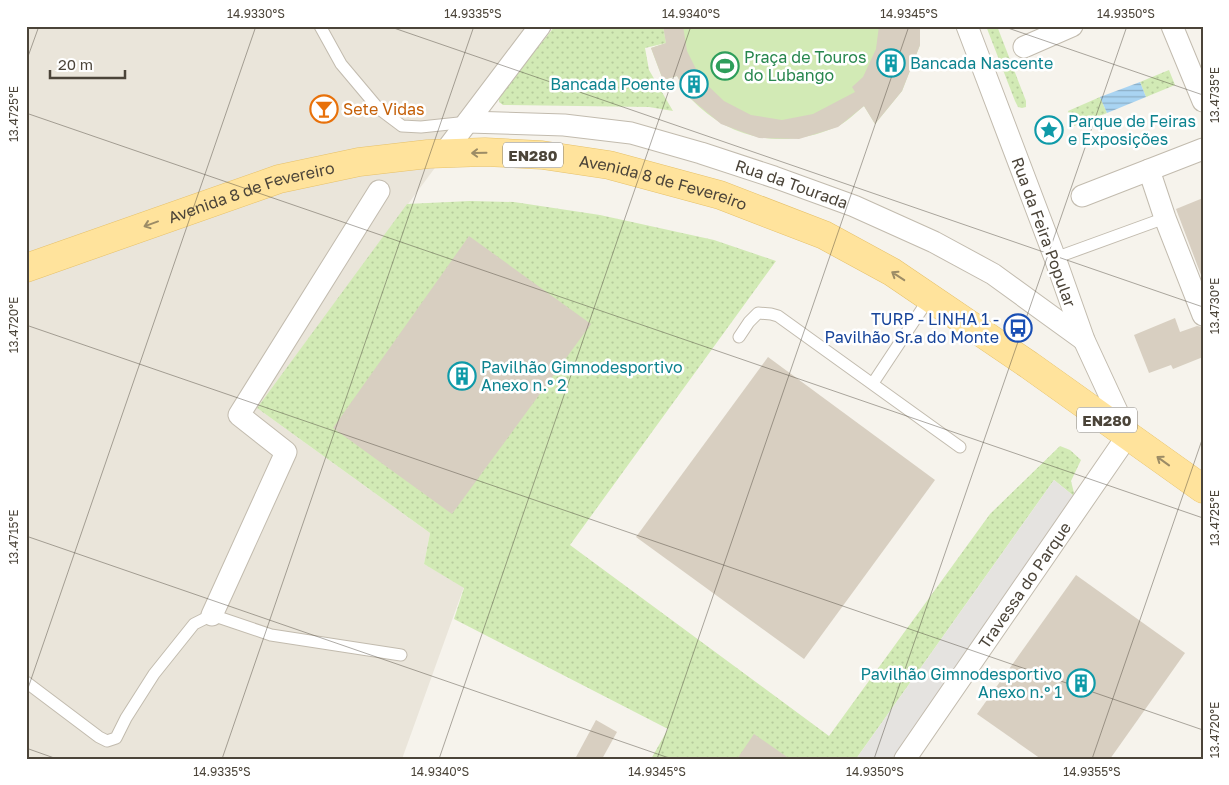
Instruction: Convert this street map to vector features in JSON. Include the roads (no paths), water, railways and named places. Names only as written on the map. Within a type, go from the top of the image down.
[{"type":"main road","name":"Avenida 8 de Fevereiro","points":[[26,268],[279,179],[359,162],[428,154],[485,152],[542,155],[609,165],[720,195],[824,235],[892,272],[1203,489]]},
{"type":"street","points":[[444,153],[540,26]]},
{"type":"street","name":"Rua da Feira Popular","points":[[967,26],[1084,340],[1128,435]]},
{"type":"street","points":[[1024,47],[1072,26]]},
{"type":"street","points":[[1172,26],[1203,101]]},
{"type":"street","name":"Rua da Tourada","points":[[468,122],[564,125],[631,133],[774,177],[854,206],[934,242],[993,274],[1084,340]]},
{"type":"street","points":[[1082,196],[1203,149]]},
{"type":"street","points":[[1149,170],[1165,218],[1203,315]]},
{"type":"street","points":[[212,615],[286,452],[239,415],[379,191]]},
{"type":"street","name":"Travessa do Parque","points":[[905,759],[1128,435]]},
{"type":"lane","points":[[320,26],[341,64],[378,108],[402,126],[421,127],[468,122]]},
{"type":"lane","points":[[1055,258],[1165,218]]},
{"type":"lane","points":[[873,383],[930,297]]},
{"type":"lane","points":[[739,337],[758,313],[771,314],[789,324],[873,383],[960,447]]},
{"type":"lane","points":[[26,682],[107,741],[116,738],[126,718],[154,674],[194,624],[212,615],[271,635],[401,655]]},
{"type":"water","points":[[1140,82],[1146,97],[1107,113],[1100,97]]},
{"type":"place","name":"Bancada Nascente","points":[[891,63]]},
{"type":"place","name":"Praça de Touros do Lubango","points":[[725,66]]},
{"type":"place","name":"Bancada Poente","points":[[694,84]]},
{"type":"place","name":"Sete Vidas","points":[[324,109]]},
{"type":"place","name":"Parque de Feiras e Exposições","points":[[1049,130]]},
{"type":"place","name":"TURP - LINHA 1 - Pavilhão Sr.ª do Monte","points":[[1018,328]]},
{"type":"place","name":"Pavilhão Gimnodesportivo Anexo n.º 2","points":[[462,376]]},
{"type":"place","name":"Pavilhão Gimnodesportivo Anexo n.º 1","points":[[1081,683]]}]
